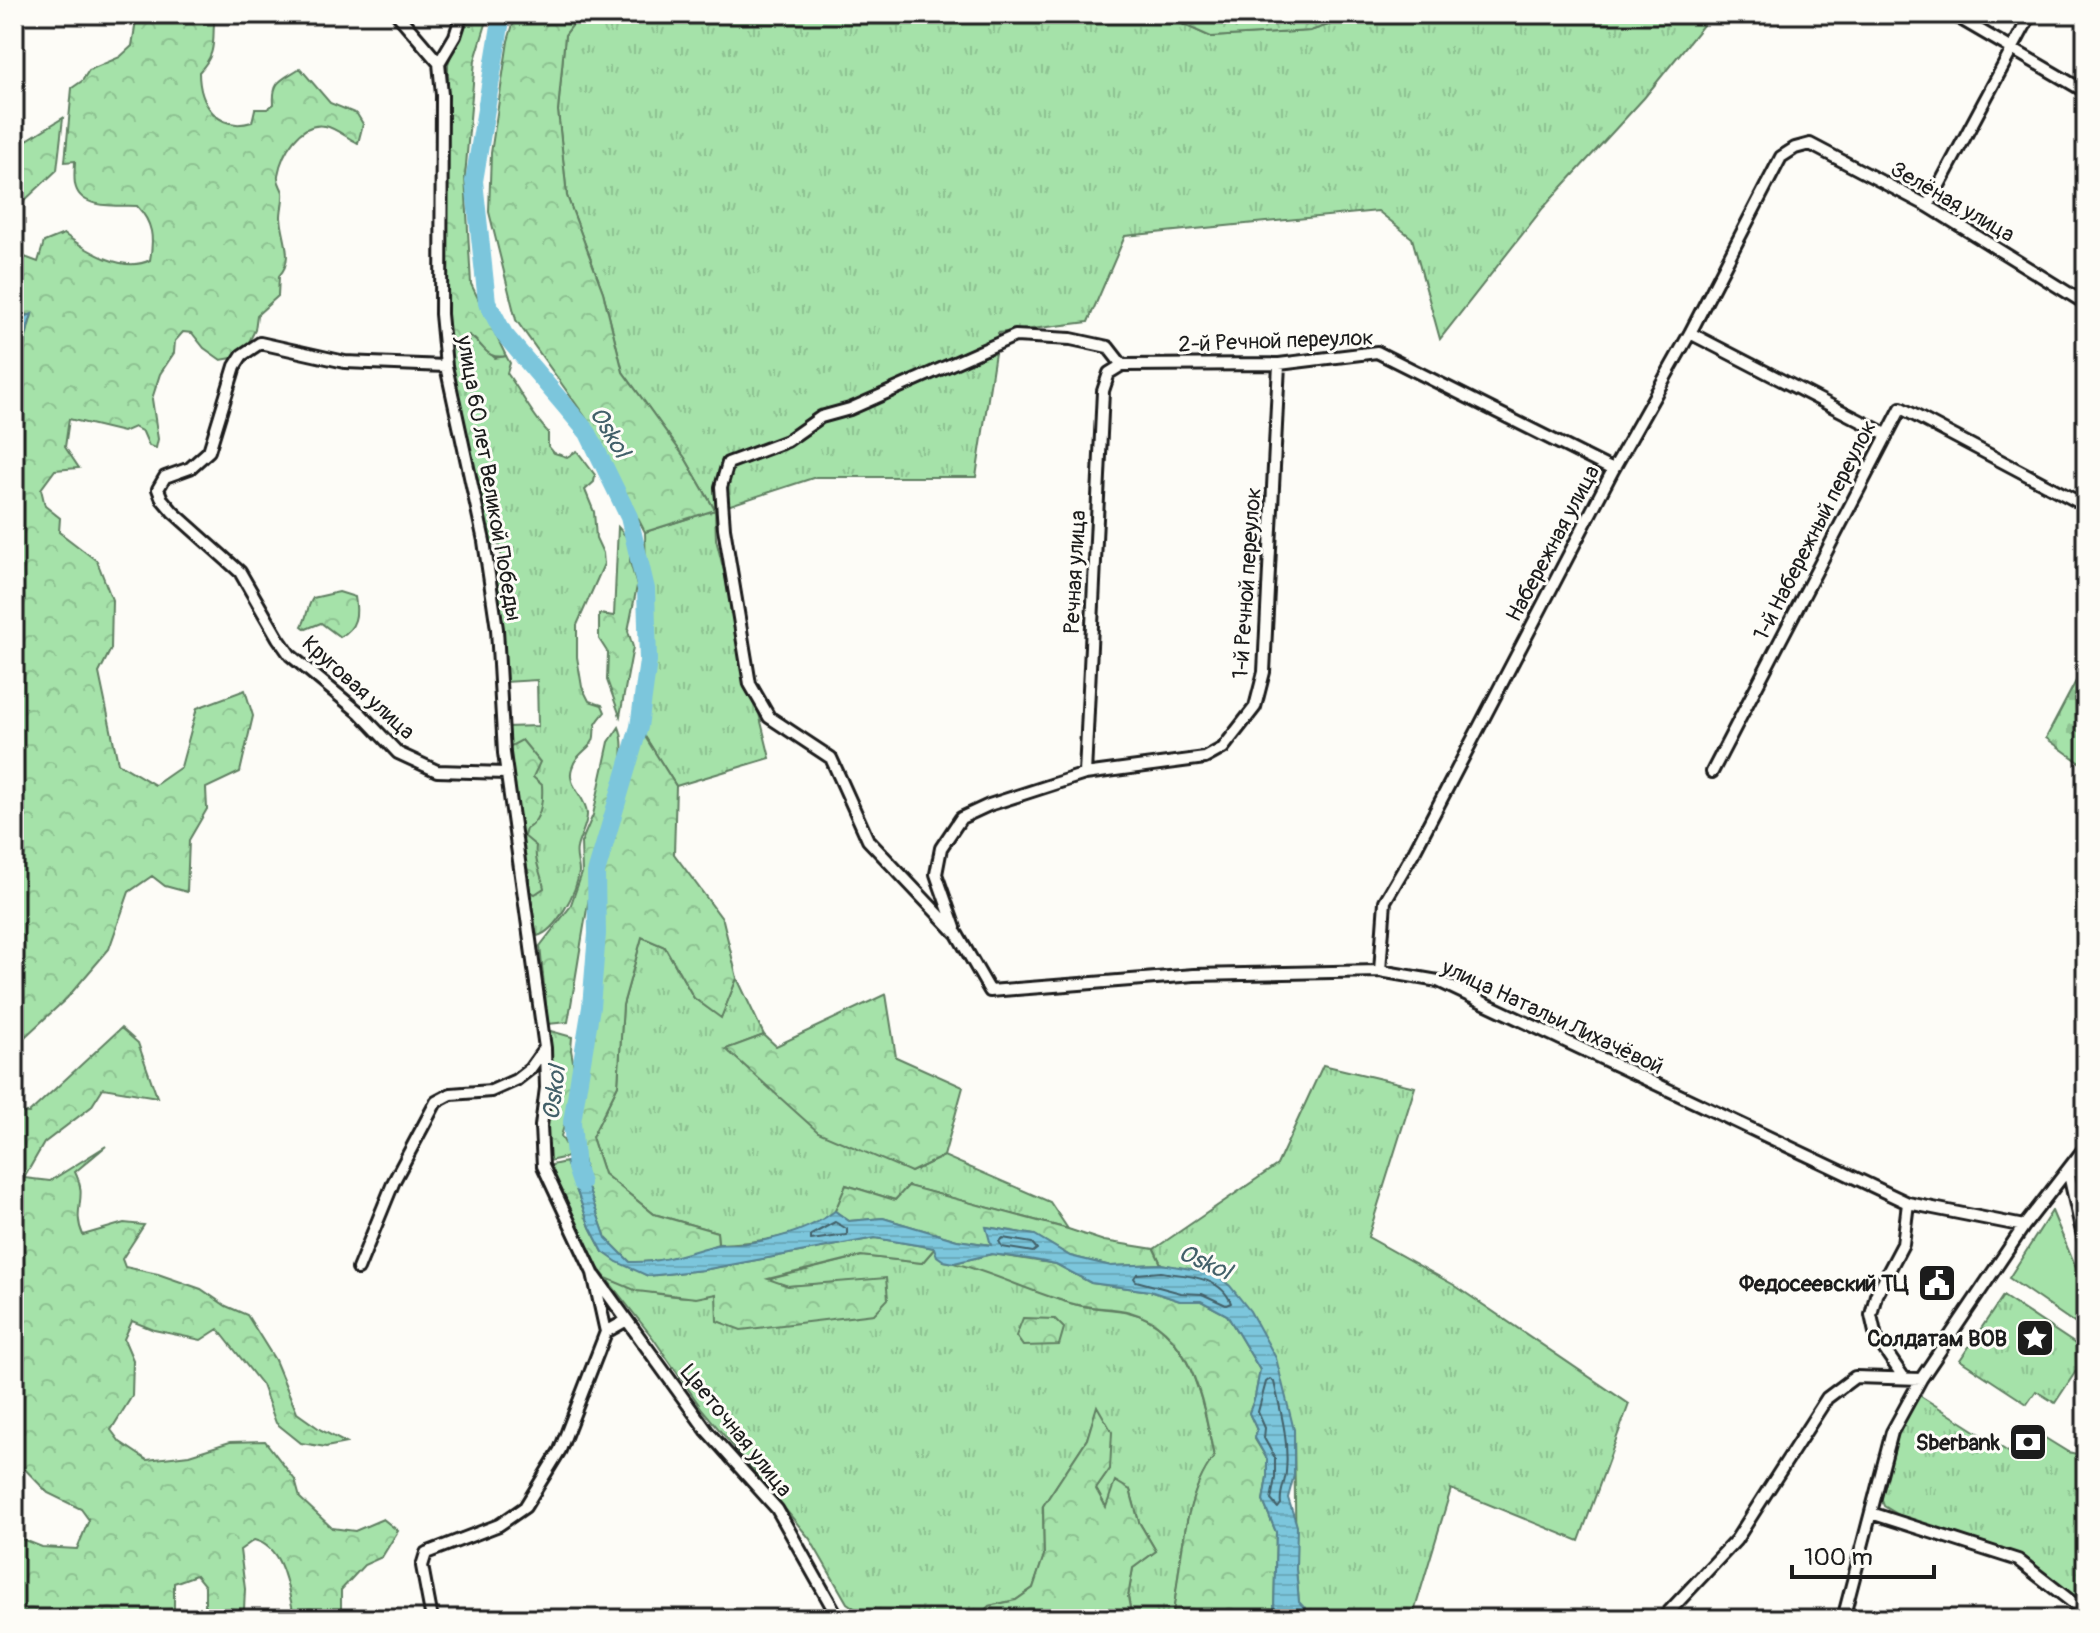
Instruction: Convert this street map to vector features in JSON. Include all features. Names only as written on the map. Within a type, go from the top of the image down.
[{"type":"street","points":[[259,14],[275,14]]},
{"type":"street","points":[[397,14],[439,63],[455,36],[462,14]]},
{"type":"street","points":[[1952,14],[2086,92]]},
{"type":"street","points":[[1928,206],[2031,14]]},
{"type":"street","name":"улица 60 лет Великой Победы","points":[[439,63],[442,95],[441,314],[446,366],[484,541],[497,629],[506,773],[545,1048],[546,1088],[541,1126],[543,1166],[593,1273],[606,1332]]},
{"type":"street","name":"Зелёная улица","points":[[1795,148],[1810,144],[1928,206],[2086,304]]},
{"type":"street","name":"Набережная улица","points":[[1380,971],[1385,901],[1415,850],[1781,157],[1795,148]]},
{"type":"street","points":[[1690,333],[1886,434]]},
{"type":"street","points":[[957,934],[868,840],[831,758],[769,717],[750,684],[724,528],[721,487],[728,463],[787,441],[821,417],[850,409],[1015,336],[1071,339],[1108,347],[1122,365]]},
{"type":"street","name":"Круговая улица","points":[[446,366],[345,362],[260,343],[242,355],[235,366],[209,451],[190,468],[165,477],[158,489],[173,512],[240,572],[290,655],[360,713],[398,753],[437,771],[506,773]]},
{"type":"street","name":"2-й Речной переулок","points":[[1122,365],[1279,364],[1377,352],[1613,470]]},
{"type":"street","name":"1-й Речной переулок","points":[[957,934],[936,874],[941,848],[961,818],[989,805],[1085,774],[1205,758],[1223,748],[1255,707],[1264,672],[1279,364]]},
{"type":"street","name":"Речная улица","points":[[1085,774],[1103,391],[1109,373],[1122,365]]},
{"type":"street","name":"1-й Набережный переулок","points":[[1712,772],[1901,408],[2086,506]]},
{"type":"street","name":"улица Натальи Лихачёвой","points":[[957,934],[990,991],[1194,975],[1380,971],[1438,981],[1908,1203],[2024,1226]]},
{"type":"street","points":[[358,1269],[394,1181],[436,1102],[451,1094],[491,1091],[516,1080],[530,1069],[545,1048]]},
{"type":"street","points":[[1843,1619],[1892,1432],[1921,1379],[2024,1226],[2086,1146]]},
{"type":"street","points":[[2068,1170],[2086,1172]]},
{"type":"street","points":[[2068,1170],[2086,1250]]},
{"type":"street","points":[[1904,1378],[1876,1337],[1871,1315],[1876,1295],[1903,1244],[1908,1203]]},
{"type":"street","name":"Цветочная улица","points":[[593,1273],[707,1431],[777,1509],[839,1619]]},
{"type":"street","points":[[432,1619],[422,1566],[426,1553],[499,1525],[525,1507],[560,1450],[606,1332],[627,1320]]},
{"type":"street","points":[[1662,1619],[1736,1540],[1827,1398],[1855,1377],[1921,1379]]},
{"type":"street","points":[[1871,1513],[2018,1560],[2084,1611],[2073,1619]]},
{"type":"green space","points":[[137,14],[215,14],[212,51],[199,72],[202,95],[220,119],[229,123],[252,122],[255,109],[267,109],[274,104],[277,85],[300,68],[330,103],[357,114],[363,124],[358,143],[329,127],[316,126],[300,134],[288,149],[278,177],[283,192],[281,217],[286,263],[279,276],[278,296],[257,315],[255,330],[248,344],[232,358],[221,360],[204,348],[192,333],[183,332],[175,341],[174,353],[160,374],[152,399],[158,439],[156,448],[149,446],[143,432],[134,427],[123,432],[69,419],[65,447],[79,468],[55,470],[41,489],[45,506],[60,518],[59,532],[97,561],[112,600],[111,649],[99,673],[118,763],[155,785],[181,767],[197,708],[245,690],[253,716],[240,772],[206,788],[207,809],[189,840],[187,892],[165,886],[152,876],[129,892],[109,949],[67,998],[14,1047],[14,414],[19,416],[19,405],[14,402],[32,315],[14,313],[24,288],[14,287],[14,253],[38,262],[44,242],[64,234],[94,253],[117,262],[139,264],[150,260],[151,231],[137,206],[103,205],[86,200],[75,185],[75,161],[65,162],[72,88],[82,81],[89,70],[120,57],[132,46]]},
{"type":"green space","points":[[465,14],[489,14],[475,60],[465,177],[471,284],[506,356],[499,357],[493,356],[469,335],[468,345],[457,351],[451,347],[448,333],[448,64]]},
{"type":"green space","points":[[516,14],[581,14],[565,35],[558,111],[567,196],[603,292],[623,372],[685,458],[715,510],[645,532],[586,418],[516,320],[489,212],[491,153],[508,41]]},
{"type":"green space","points":[[581,14],[1160,14],[1211,37],[1310,31],[1362,14],[1712,14],[1644,98],[1543,208],[1440,339],[1412,238],[1378,211],[1125,236],[1088,322],[998,333],[976,477],[816,477],[715,510],[685,458],[623,372],[603,292],[567,196],[558,111],[565,35]]},
{"type":"green space","points":[[1160,14],[1362,14],[1310,31],[1211,37]]},
{"type":"green space","points":[[63,118],[57,170],[23,202],[14,206],[14,148]]},
{"type":"green space","points":[[469,335],[495,358],[506,356],[510,363],[507,373],[548,432],[548,446],[554,453],[567,457],[577,451],[595,475],[594,482],[585,490],[594,512],[596,538],[604,564],[577,625],[577,657],[582,687],[589,701],[602,705],[605,712],[596,725],[593,742],[575,761],[571,774],[587,813],[578,844],[577,880],[570,900],[558,919],[537,936],[519,839],[506,727],[538,726],[537,680],[505,682],[499,591],[493,561],[502,560],[499,544],[489,546],[452,370],[451,347],[457,351]]},
{"type":"green space","points":[[715,510],[716,539],[770,758],[676,786],[639,727],[648,661],[645,532]]},
{"type":"green space","points":[[618,527],[630,541],[630,562],[637,586],[628,631],[633,647],[620,716],[607,680],[608,653],[599,639],[599,614],[614,616]]},
{"type":"green space","points":[[339,592],[355,597],[355,620],[346,633],[340,637],[321,623],[306,629],[302,626],[313,598]]},
{"type":"green space","points":[[2086,662],[2086,767],[2046,738]]},
{"type":"green space","points":[[619,727],[622,758],[619,778],[594,871],[568,1022],[548,1024],[540,946],[570,907],[582,873],[581,843],[593,815],[609,742]]},
{"type":"green space","points":[[639,727],[676,786],[674,854],[723,920],[737,978],[721,1018],[694,998],[665,947],[642,937],[623,1005],[618,1085],[592,1137],[604,1174],[654,1214],[717,1232],[718,1244],[674,1258],[630,1262],[606,1238],[588,1188],[572,1122],[591,1006],[597,934],[596,873]]},
{"type":"green space","points":[[522,740],[540,762],[533,777],[542,785],[540,810],[524,836],[536,846],[544,888],[535,894],[529,891],[529,874],[520,843],[523,837],[517,821],[507,748]]},
{"type":"green space","points":[[642,937],[665,947],[694,998],[721,1017],[737,978],[764,1035],[727,1049],[911,1172],[944,1156],[1050,1202],[1068,1229],[908,1186],[895,1200],[846,1185],[838,1207],[822,1221],[794,1233],[747,1242],[718,1244],[717,1232],[654,1214],[604,1174],[592,1137],[618,1085],[623,1005]]},
{"type":"green space","points":[[886,994],[896,1057],[963,1087],[944,1156],[911,1172],[818,1132],[726,1049],[764,1035],[776,1046]]},
{"type":"green space","points":[[121,1028],[138,1043],[157,1097],[103,1088],[91,1107],[44,1143],[24,1178],[50,1181],[106,1146],[75,1172],[79,1182],[79,1218],[83,1235],[124,1223],[144,1225],[122,1259],[125,1267],[158,1274],[201,1289],[226,1306],[247,1315],[275,1360],[297,1413],[346,1443],[326,1447],[301,1443],[276,1423],[262,1385],[218,1329],[201,1340],[154,1330],[132,1321],[124,1339],[133,1360],[132,1396],[111,1430],[120,1442],[147,1460],[189,1455],[230,1442],[265,1441],[295,1480],[300,1498],[332,1528],[355,1531],[383,1519],[398,1531],[382,1557],[364,1565],[341,1590],[341,1619],[295,1619],[279,1561],[264,1544],[254,1540],[240,1550],[244,1610],[230,1619],[205,1619],[205,1586],[196,1575],[174,1583],[174,1619],[14,1619],[14,1536],[42,1547],[77,1549],[89,1520],[81,1509],[48,1493],[14,1458],[14,1112],[29,1113]]},
{"type":"green space","points":[[547,1030],[572,1037],[577,1084],[561,1136],[572,1156],[544,1162]]},
{"type":"green space","points":[[1323,1065],[1415,1087],[1368,1237],[1454,1285],[1629,1404],[1579,1541],[1451,1489],[1412,1619],[1309,1619],[1309,1613],[1299,1603],[1296,1569],[1294,1430],[1217,1275],[1161,1264],[1154,1249],[1277,1165]]},
{"type":"green space","points":[[566,1162],[590,1227],[603,1252],[648,1276],[703,1270],[875,1238],[935,1248],[922,1263],[861,1256],[768,1279],[788,1286],[886,1278],[888,1299],[874,1314],[741,1330],[717,1321],[716,1294],[696,1298],[637,1291],[606,1278],[582,1247],[547,1166]]},
{"type":"green space","points":[[846,1185],[895,1200],[908,1186],[1104,1241],[1154,1249],[1161,1264],[1111,1266],[1070,1256],[1034,1235],[987,1227],[992,1245],[957,1240],[883,1218],[849,1221],[835,1211]]},
{"type":"green space","points":[[2052,1211],[2086,1292],[2086,1331],[2009,1278]]},
{"type":"green space","points":[[935,1248],[944,1261],[1075,1304],[1128,1312],[1149,1320],[1167,1333],[1180,1350],[1199,1392],[1214,1458],[1203,1474],[1189,1513],[1172,1619],[1132,1619],[1128,1597],[1133,1568],[1156,1551],[1139,1522],[1130,1490],[1106,1507],[1096,1489],[1110,1469],[1097,1408],[1087,1439],[1043,1506],[1044,1556],[1033,1588],[1016,1600],[989,1606],[976,1619],[870,1619],[847,1603],[810,1539],[702,1409],[653,1338],[606,1278],[660,1294],[702,1296],[886,1279],[788,1286],[766,1280],[862,1256],[922,1263]]},
{"type":"green space","points":[[992,1254],[1056,1264],[1091,1283],[1150,1291],[1180,1301],[1201,1301],[1227,1315],[1260,1370],[1249,1413],[1257,1430],[1255,1439],[1267,1459],[1263,1501],[1276,1532],[1276,1619],[1172,1619],[1189,1513],[1203,1473],[1214,1457],[1192,1371],[1168,1334],[1151,1321],[1130,1312],[1070,1303],[954,1263]]},
{"type":"green space","points":[[2003,1296],[2086,1351],[2086,1356],[2055,1403],[2036,1391],[2027,1404],[1960,1360]]},
{"type":"green space","points":[[1023,1318],[1055,1319],[1064,1328],[1059,1345],[1023,1346],[1016,1336]]},
{"type":"green space","points":[[1919,1395],[2024,1462],[2042,1436],[2068,1452],[2086,1456],[2086,1607],[2020,1555],[1904,1518],[1884,1506],[1881,1494],[1885,1465]]},
{"type":"green space","points":[[1097,1406],[1112,1432],[1110,1469],[1096,1489],[1106,1507],[1115,1481],[1130,1490],[1139,1522],[1156,1551],[1133,1568],[1128,1597],[1132,1619],[976,1619],[989,1606],[1016,1600],[1033,1588],[1044,1555],[1043,1506],[1087,1439]]},
{"type":"water","points":[[14,313],[32,314],[14,387]]},
{"type":"water","points":[[583,1159],[588,1188],[606,1238],[630,1262],[663,1259],[716,1245],[771,1239],[793,1233],[835,1211],[849,1221],[883,1218],[957,1240],[991,1245],[986,1227],[1035,1235],[1070,1256],[1111,1266],[1161,1264],[1217,1275],[1250,1311],[1276,1358],[1294,1430],[1294,1475],[1288,1498],[1297,1526],[1299,1602],[1309,1613],[1309,1619],[1276,1619],[1276,1532],[1263,1501],[1267,1459],[1255,1438],[1257,1430],[1249,1413],[1260,1370],[1227,1315],[1201,1301],[1180,1301],[1150,1291],[1091,1283],[1056,1264],[992,1254],[954,1263],[937,1256],[934,1248],[875,1238],[703,1270],[648,1276],[603,1252],[590,1227],[566,1162]]},
{"type":"waterway","name":"Oskol","points":[[502,14],[474,181],[487,302],[504,334],[588,433],[629,517],[646,589],[648,661],[639,727],[596,873],[597,934],[591,1007],[572,1122],[576,1168],[581,1183]]},
{"type":"place","name":"Федосеевский ТЦ","points":[[1937,1283]]},
{"type":"place","name":"Солдатам ВОВ","points":[[2035,1338]]},
{"type":"place","name":"Sberbank","points":[[2028,1442]]}]
